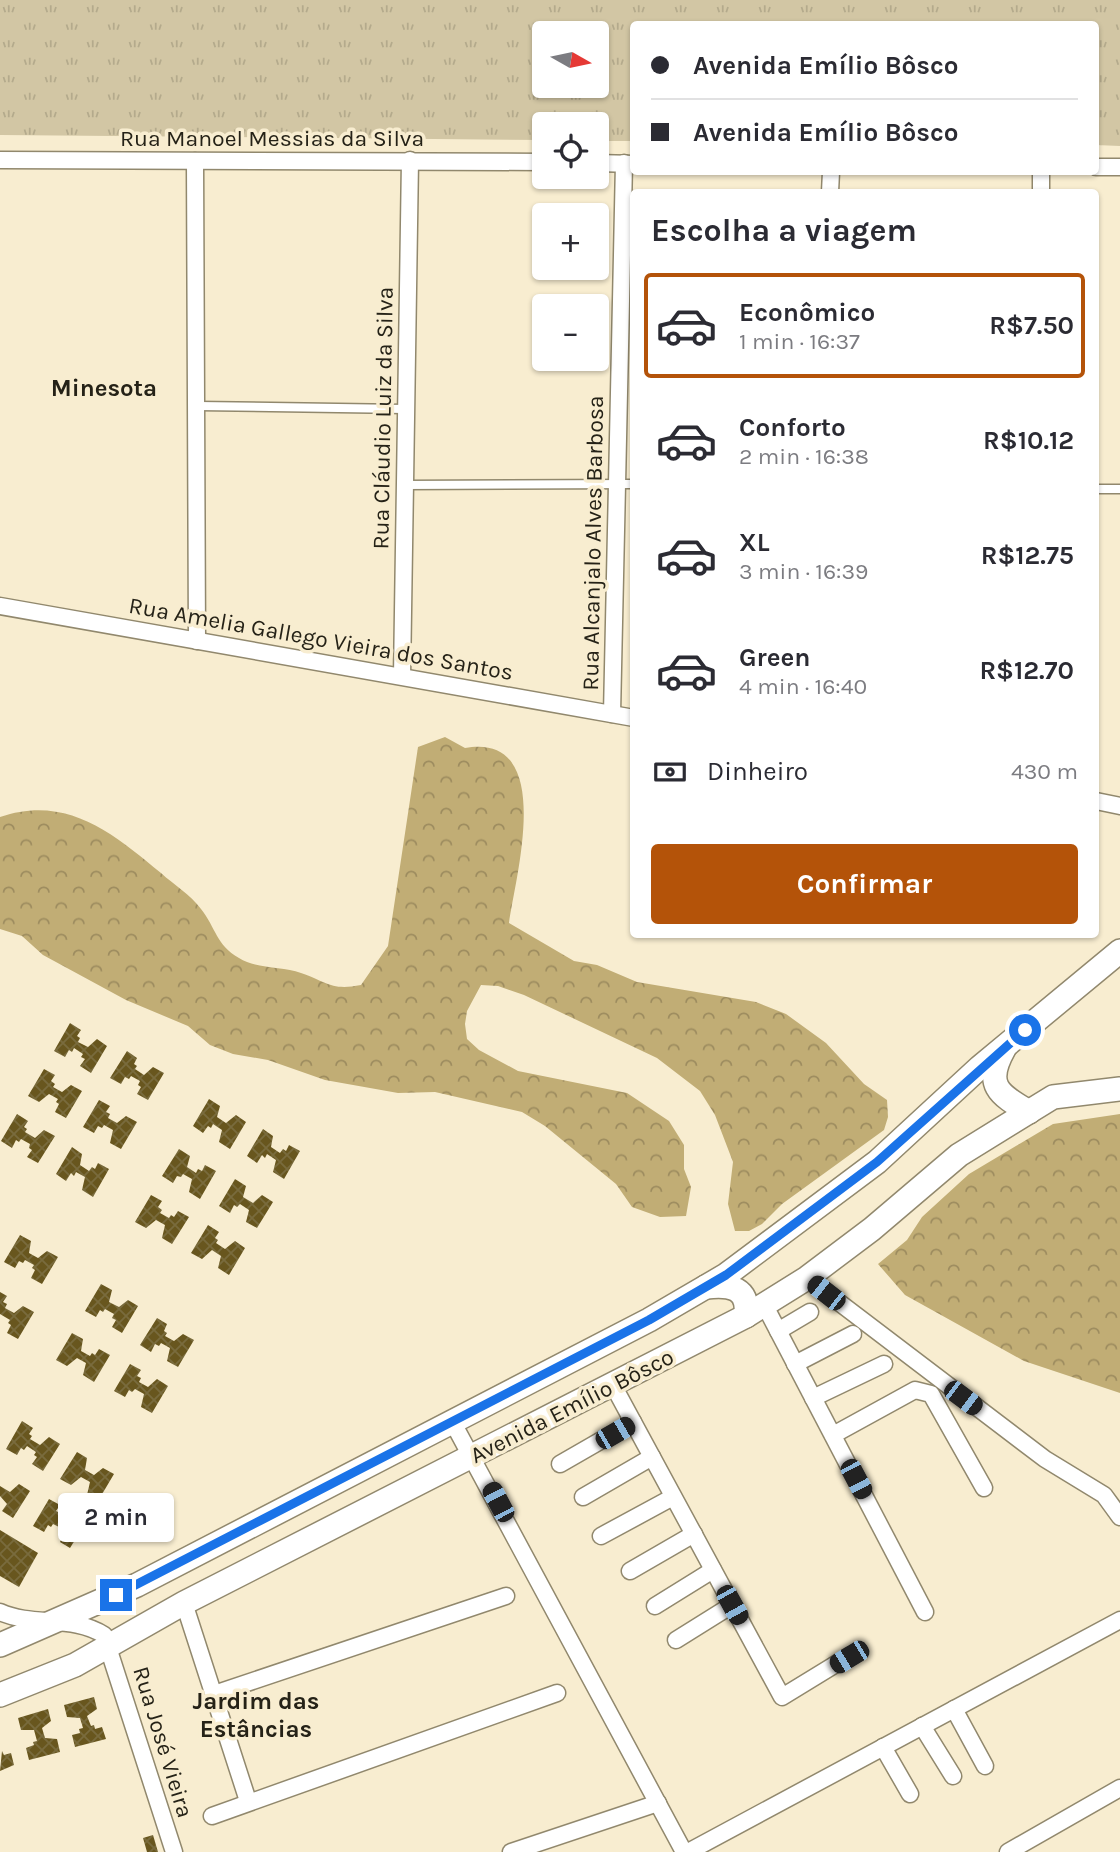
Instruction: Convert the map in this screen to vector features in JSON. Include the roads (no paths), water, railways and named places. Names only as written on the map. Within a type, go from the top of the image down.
[{"type":"main road","name":"Avenida Emílio Bôsco","points":[[0,1644],[56,1622],[136,1585],[706,1287],[779,1237],[884,1155],[1006,1046],[1120,951]]},
{"type":"main road","points":[[1006,1046],[994,1067],[996,1087],[1003,1097],[1029,1112]]},
{"type":"main road","name":"Avenida Emílio Bôsco","points":[[0,1695],[75,1665],[184,1603],[755,1310],[807,1278],[959,1155],[1053,1097],[1120,1089]]},
{"type":"main road","points":[[706,1287],[722,1285],[739,1289],[755,1310]]},
{"type":"street","name":"Rua Manoel Messias da Silva","points":[[0,160],[532,162]]},
{"type":"street","name":"Rua Cláudio Luiz da Silva","points":[[402,676],[410,160]]},
{"type":"street","points":[[195,161],[197,641]]},
{"type":"street","points":[[609,163],[629,163]]},
{"type":"street","name":"Rua Alcanjalo Alves Barbosa","points":[[612,714],[625,484],[629,163]]},
{"type":"street","points":[[1099,167],[1120,167]]},
{"type":"street","name":"Rua Amelia Gallego Vieira dos Santos","points":[[0,606],[630,717]]},
{"type":"street","points":[[1099,802],[1120,806]]},
{"type":"street","points":[[807,1278],[1045,1459],[1104,1495],[1120,1517]]},
{"type":"street","points":[[755,1310],[778,1331],[925,1612]]},
{"type":"street","points":[[778,1331],[810,1312]]},
{"type":"street","points":[[795,1364],[853,1334]]},
{"type":"street","points":[[813,1398],[884,1364]]},
{"type":"street","points":[[613,1385],[782,1697],[849,1657]]},
{"type":"street","points":[[833,1435],[915,1390],[931,1394],[984,1488]]},
{"type":"street","points":[[452,1421],[686,1852],[1120,1620]]},
{"type":"street","points":[[560,1464],[633,1422]]},
{"type":"street","points":[[583,1497],[652,1457]]},
{"type":"street","points":[[601,1536],[674,1497]]},
{"type":"street","points":[[630,1571],[694,1534]]},
{"type":"street","points":[[654,1605],[713,1570]]},
{"type":"street","points":[[214,1694],[506,1596]]},
{"type":"street","points":[[184,1603],[248,1801]]},
{"type":"street","points":[[676,1640],[732,1605]]},
{"type":"street","points":[[0,1612],[23,1619],[96,1630],[104,1635],[109,1645]]},
{"type":"street","name":"Rua José Vieira","points":[[109,1645],[174,1852]]},
{"type":"street","points":[[212,1816],[558,1693]]},
{"type":"street","points":[[954,1709],[985,1766]]},
{"type":"street","points":[[922,1726],[953,1776]]},
{"type":"street","points":[[883,1747],[910,1794]]},
{"type":"street","points":[[1018,1850],[1120,1788]]},
{"type":"street","points":[[512,1852],[548,1846],[658,1803]]},
{"type":"lane","points":[[198,406],[405,409]]},
{"type":"lane","points":[[404,485],[625,484]]},
{"type":"lane","points":[[1099,489],[1120,489]]},
{"type":"district","name":"Minesota","points":[[104,388]]},
{"type":"district","name":"Jardim das Estâncias","points":[[256,1715]]}]
